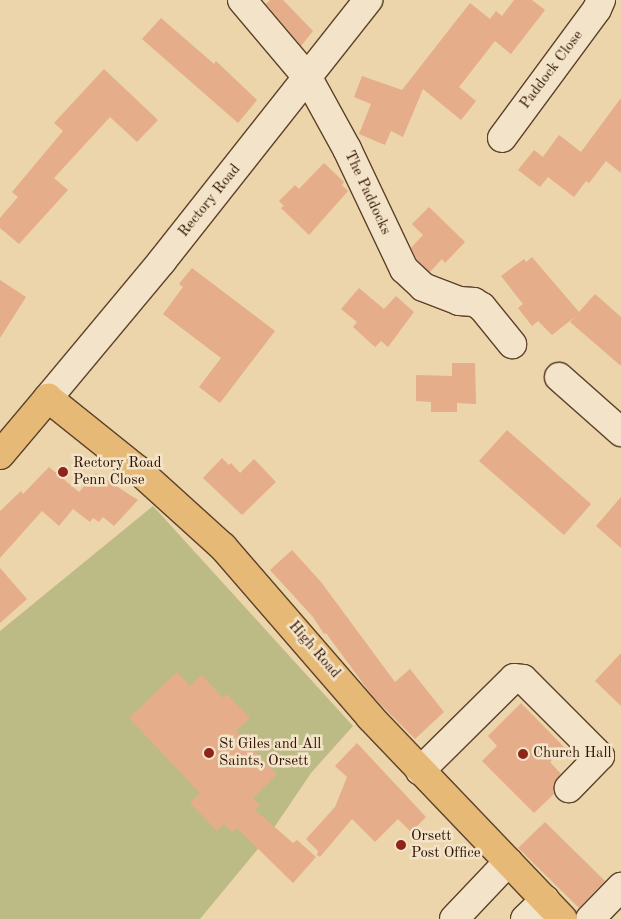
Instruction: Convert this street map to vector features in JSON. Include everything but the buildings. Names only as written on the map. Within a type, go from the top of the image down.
[{"type":"main road","points":[[0,454],[48,398]]},
{"type":"main road","name":"High Road","points":[[48,398],[138,470],[223,547],[370,717],[554,910]]},
{"type":"street","name":"The Paddocks","points":[[242,0],[308,78],[347,149],[404,269],[423,287],[459,302],[474,302],[482,307],[512,344]]},
{"type":"street","name":"Rectory Road","points":[[48,398],[162,260],[368,0]]},
{"type":"street","name":"Paddock Close","points":[[502,138],[597,9],[601,0]]},
{"type":"street","points":[[560,377],[621,432]]},
{"type":"street","points":[[420,771],[514,678],[523,679],[600,756],[569,788]]},
{"type":"street","points":[[454,919],[508,862]]},
{"type":"street","points":[[590,919],[621,887]]},
{"type":"street","points":[[525,919],[554,910]]},
{"type":"shaded area","points":[[153,506],[353,726],[311,773],[267,838],[200,919],[0,919],[0,631]]},
{"type":"place","name":"Rectory Road Penn Close","points":[[63,472]]},
{"type":"place","name":"St Giles and All Saints, Orsett","points":[[209,753]]},
{"type":"place","name":"Church Hall","points":[[523,754]]},
{"type":"place","name":"Orsett Post Office","points":[[401,845]]}]
